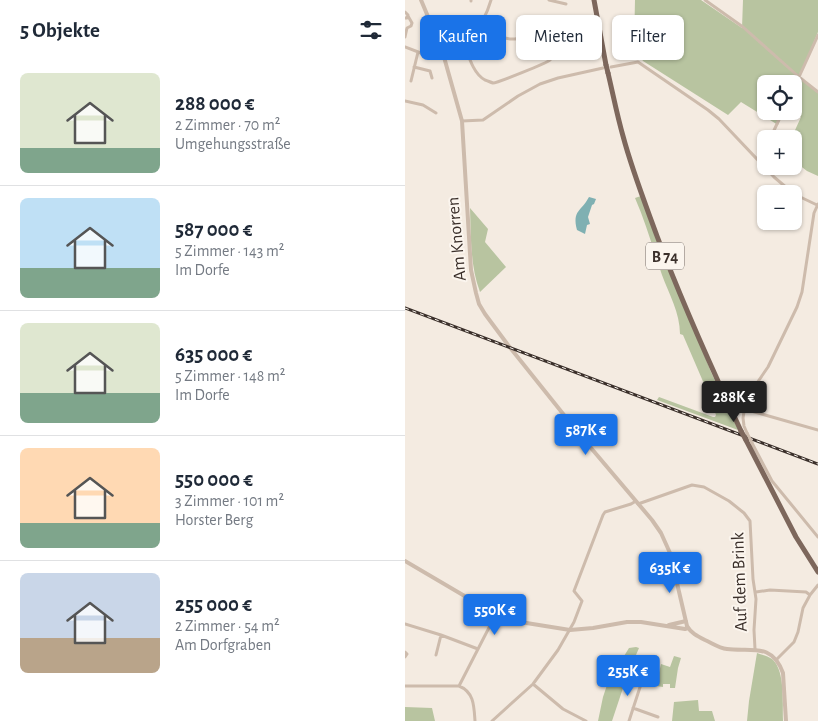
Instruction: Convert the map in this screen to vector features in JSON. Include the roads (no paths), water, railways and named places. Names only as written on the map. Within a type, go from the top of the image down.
[{"type":"main road","name":"B 74","points":[[594,0],[607,73],[623,136],[649,215],[691,319],[741,431],[796,537],[818,572]]},
{"type":"street","name":"Am Knorren","points":[[421,0],[428,15]]},
{"type":"street","points":[[485,15],[491,0]]},
{"type":"street","points":[[549,0],[566,4]]},
{"type":"street","points":[[705,0],[743,28],[797,75]]},
{"type":"street","points":[[405,37],[407,28],[412,23],[406,16]]},
{"type":"street","points":[[471,60],[473,66],[485,80],[493,83],[545,63],[553,55],[552,44],[547,37],[540,34],[531,34],[516,39],[506,38]]},
{"type":"street","points":[[800,75],[818,35]]},
{"type":"street","points":[[405,47],[418,52],[411,81]]},
{"type":"street","name":"Am Knorren","points":[[446,60],[463,121],[471,270],[479,304],[508,345],[661,533],[673,563],[688,628]]},
{"type":"street","points":[[463,121],[483,120],[518,96],[540,84],[558,78],[638,62],[708,110],[757,159]]},
{"type":"street","points":[[414,67],[430,71],[432,78]]},
{"type":"street","points":[[802,79],[818,92]]},
{"type":"street","points":[[405,101],[423,105],[437,113]]},
{"type":"street","points":[[772,175],[783,185]]},
{"type":"street","points":[[802,198],[817,205],[814,213],[803,285],[797,307],[768,367],[746,399],[743,418],[747,433],[772,481],[818,537]]},
{"type":"street","points":[[744,408],[818,430]]},
{"type":"street","name":"Auf dem Brink","points":[[570,630],[575,622],[581,601],[573,592],[605,512],[692,485],[704,487],[729,501],[744,513],[750,521],[756,608],[755,649]]},
{"type":"street","points":[[405,561],[495,614],[514,621],[570,630],[627,622],[667,625],[688,628],[695,635],[721,648],[755,649],[769,654],[781,666],[783,673],[786,721]]},
{"type":"street","points":[[776,660],[794,642],[803,608],[818,585]]},
{"type":"street","points":[[755,592],[770,590],[806,592],[810,595]]},
{"type":"street","points":[[459,686],[495,614]]},
{"type":"street","points":[[667,625],[686,621]]},
{"type":"street","points":[[405,624],[478,649]]},
{"type":"street","points":[[492,721],[533,684],[570,630]]},
{"type":"street","points":[[436,655],[441,635]]},
{"type":"street","points":[[405,652],[407,654],[405,657]]},
{"type":"street","points":[[629,721],[643,678]]},
{"type":"street","points":[[533,684],[563,709],[586,721]]},
{"type":"street","points":[[405,686],[459,686],[464,688],[469,692],[472,699],[475,721]]},
{"type":"street","points":[[633,708],[658,717]]},
{"type":"water","points":[[589,197],[596,199],[588,217],[590,224],[587,225],[585,234],[577,230],[576,215]]},
{"type":"railway","points":[[405,308],[818,464]]}]
